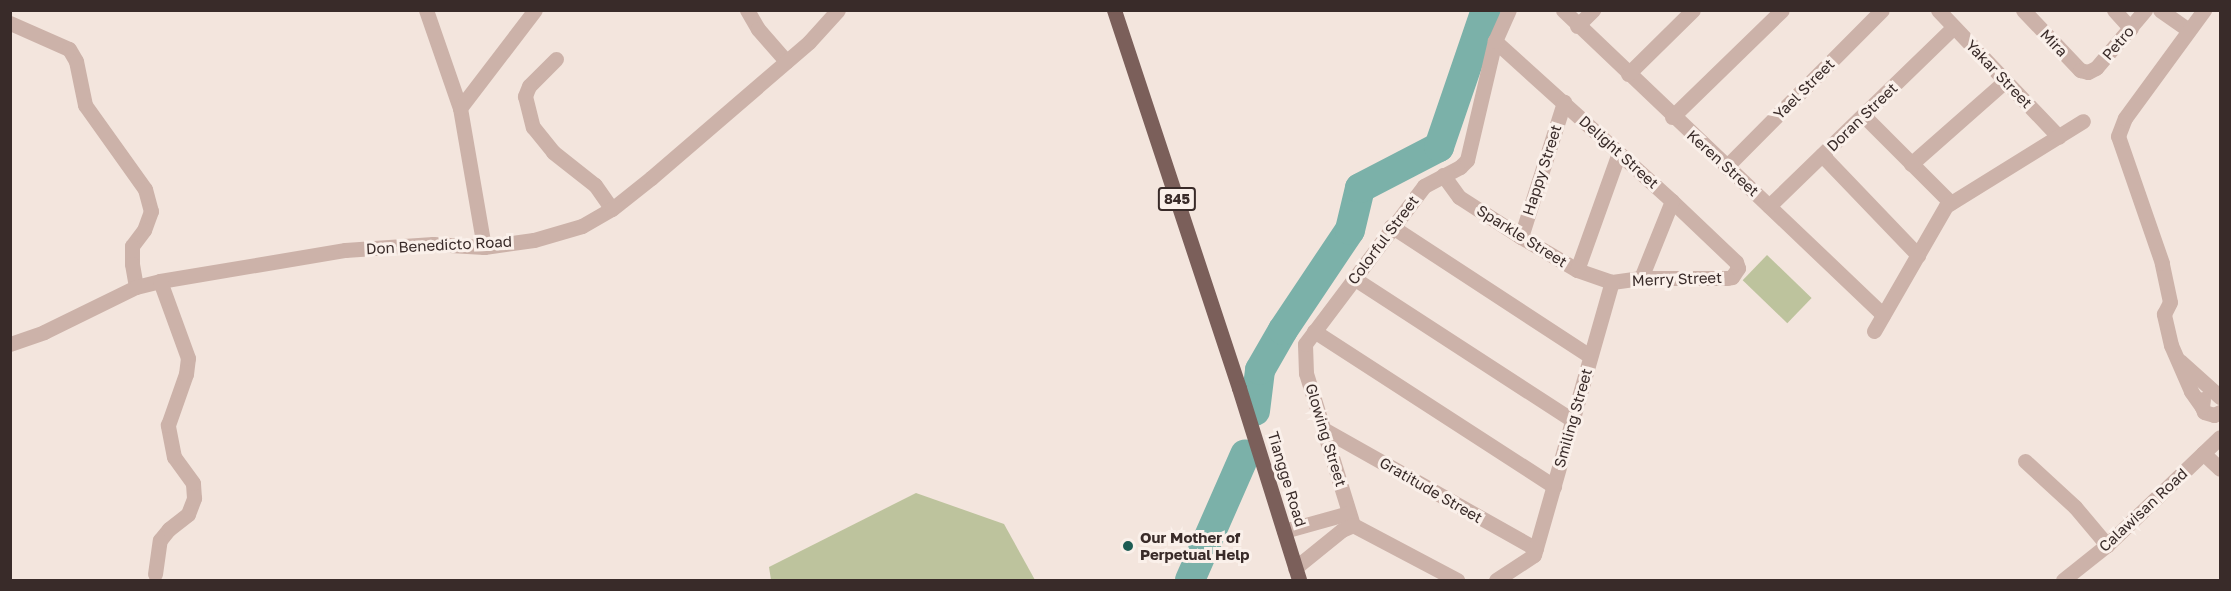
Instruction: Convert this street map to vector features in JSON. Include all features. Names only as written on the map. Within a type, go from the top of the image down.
[{"type":"main road","name":"Tiangge Road","points":[[1114,10],[1239,388],[1297,574]]},
{"type":"street","points":[[426,10],[460,108],[484,246]]},
{"type":"street","points":[[460,108],[535,10]]},
{"type":"street","points":[[747,10],[786,61]]},
{"type":"street","name":"Don Benedicto Road","points":[[10,344],[44,332],[136,287],[160,281],[345,250],[434,244],[484,246],[534,240],[573,229],[612,209],[786,61],[838,10]]},
{"type":"street","name":"Colorful Street","points":[[1305,344],[1355,279],[1391,226],[1424,186],[1460,167],[1467,160],[1495,41],[1509,10]]},
{"type":"street","name":"Keren Street","points":[[1563,10],[1672,117],[1883,315]]},
{"type":"street","points":[[1577,26],[1593,10]]},
{"type":"street","points":[[1628,74],[1693,10]]},
{"type":"street","points":[[1672,117],[1782,10]]},
{"type":"street","name":"Yael Street","points":[[1726,167],[1882,10]]},
{"type":"street","name":"Yakar Street","points":[[1938,10],[2059,137]]},
{"type":"street","name":"Mira","points":[[2023,10],[2080,70],[2088,72]]},
{"type":"street","points":[[2114,10],[2131,29]]},
{"type":"street","name":"Petro","points":[[2088,72],[2096,68],[2145,10]]},
{"type":"street","points":[[2160,10],[2189,30]]},
{"type":"street","points":[[2198,13],[2189,30],[2125,118],[2118,136],[2162,262],[2170,302],[2164,314],[2178,359],[2191,391],[2202,408],[2209,415],[2220,413]]},
{"type":"street","points":[[10,23],[69,49],[76,61],[86,105],[145,189],[151,211],[144,230],[132,246],[136,287]]},
{"type":"street","name":"Doran Street","points":[[1769,206],[1954,27]]},
{"type":"street","name":"Delight Street","points":[[1495,41],[1672,201],[1736,262],[1738,268]]},
{"type":"street","points":[[556,59],[529,86],[525,96],[530,119],[533,127],[553,152],[590,179],[612,209]]},
{"type":"street","points":[[1911,164],[2005,81]]},
{"type":"street","name":"Happy Street","points":[[1521,237],[1564,102]]},
{"type":"street","points":[[1863,115],[1951,203]]},
{"type":"street","points":[[1874,331],[1946,206],[2084,121]]},
{"type":"street","points":[[1577,270],[1619,153]]},
{"type":"street","points":[[1822,155],[1918,255]]},
{"type":"street","name":"Sparkle Street","points":[[1443,175],[1459,197],[1521,237],[1577,270],[1612,282]]},
{"type":"street","points":[[1641,278],[1672,201]]},
{"type":"street","points":[[1391,226],[1590,356]]},
{"type":"street","name":"Merry Street","points":[[1612,282],[1641,278],[1727,278],[1732,277],[1738,268]]},
{"type":"street","points":[[1355,279],[1572,420]]},
{"type":"street","points":[[155,574],[160,540],[169,529],[188,514],[194,498],[193,483],[174,457],[168,425],[186,374],[188,358],[160,281]]},
{"type":"street","name":"Smiling Street","points":[[1535,552],[1612,282]]},
{"type":"street","points":[[1314,331],[1554,486]]},
{"type":"street","name":"Glowing Street","points":[[1305,344],[1306,373],[1351,519]]},
{"type":"street","points":[[2178,359],[2220,396]]},
{"type":"street","points":[[2202,408],[2201,402],[2208,394],[2220,396]]},
{"type":"street","name":"Gratitude Street","points":[[1325,430],[1535,552]]},
{"type":"street","name":"Calawisan Road","points":[[2063,580],[2107,545],[2220,437]]},
{"type":"street","points":[[2203,453],[2220,469]]},
{"type":"street","points":[[2025,461],[2075,507],[2107,545]]},
{"type":"street","points":[[1297,574],[1351,519]]},
{"type":"street","points":[[1284,531],[1351,519],[1457,580]]},
{"type":"street","points":[[1496,580],[1535,552]]},
{"type":"green space","points":[[1767,255],[1812,298],[1787,323],[1743,280]]},
{"type":"green space","points":[[916,493],[1004,524],[1035,580],[771,580],[769,567]]},
{"type":"waterway","points":[[1255,411],[1260,370],[1283,330],[1350,230],[1360,188],[1439,147],[1486,10]]},
{"type":"waterway","points":[[1190,580],[1245,455]]},
{"type":"place","name":"Our Mother of Perpetual Help","points":[[1128,546]]}]
